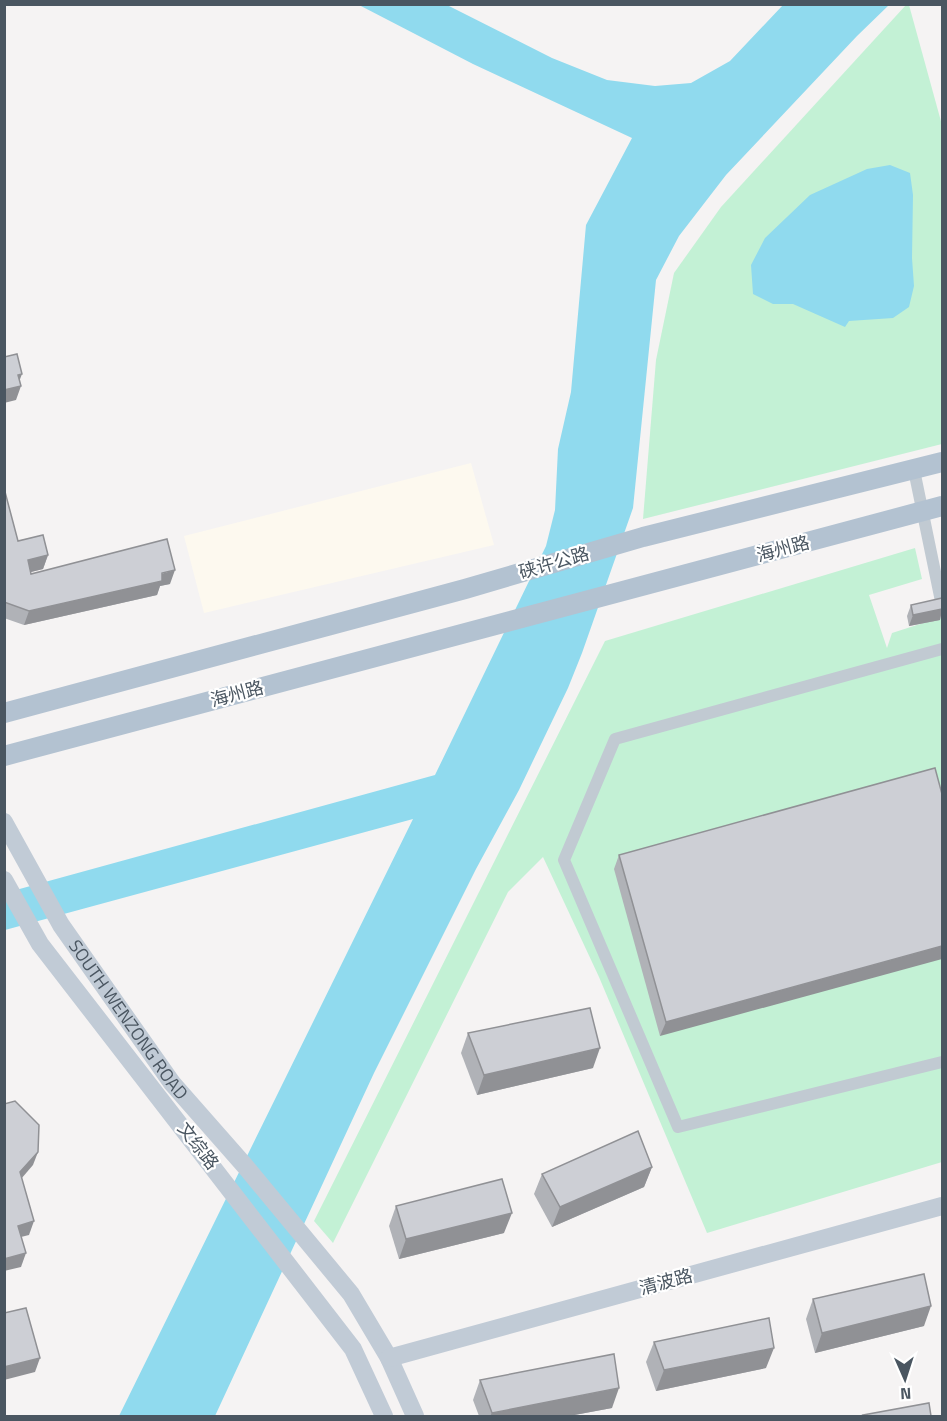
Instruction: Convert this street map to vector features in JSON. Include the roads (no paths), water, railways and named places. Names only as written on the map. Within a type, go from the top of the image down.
[{"type":"main road","points":[[914,470],[942,462]]},
{"type":"main road","name":"硖许公路","points":[[4,713],[465,589],[643,537],[914,470]]},
{"type":"main road","name":"海州路","points":[[4,756],[942,506]]},
{"type":"main road","name":"SOUTH WENZONG ROAD","points":[[4,822],[61,925],[172,1083],[245,1166],[351,1294],[389,1358],[415,1416]]},
{"type":"main road","name":"文综路","points":[[4,880],[40,944],[353,1348],[384,1416]]},
{"type":"main road","name":"清波路","points":[[389,1358],[942,1206]]},
{"type":"street","points":[[914,470],[942,606]]},
{"type":"street","points":[[942,649],[615,739],[564,860],[678,1126],[942,1062]]},
{"type":"water","points":[[359,5],[447,5],[552,58],[607,80],[655,86],[691,83],[730,61],[783,5],[889,5],[726,175],[679,236],[656,280],[633,508],[582,653],[568,688],[519,790],[476,869],[374,1073],[215,1416],[119,1416],[413,819],[5,930],[5,893],[435,775],[546,546],[555,510],[558,449],[571,392],[586,225],[632,138],[473,64]]},
{"type":"water","points":[[890,165],[910,173],[913,195],[914,286],[909,307],[893,318],[849,321],[845,327],[793,304],[773,304],[753,294],[751,265],[765,238],[810,195],[867,169]]}]
